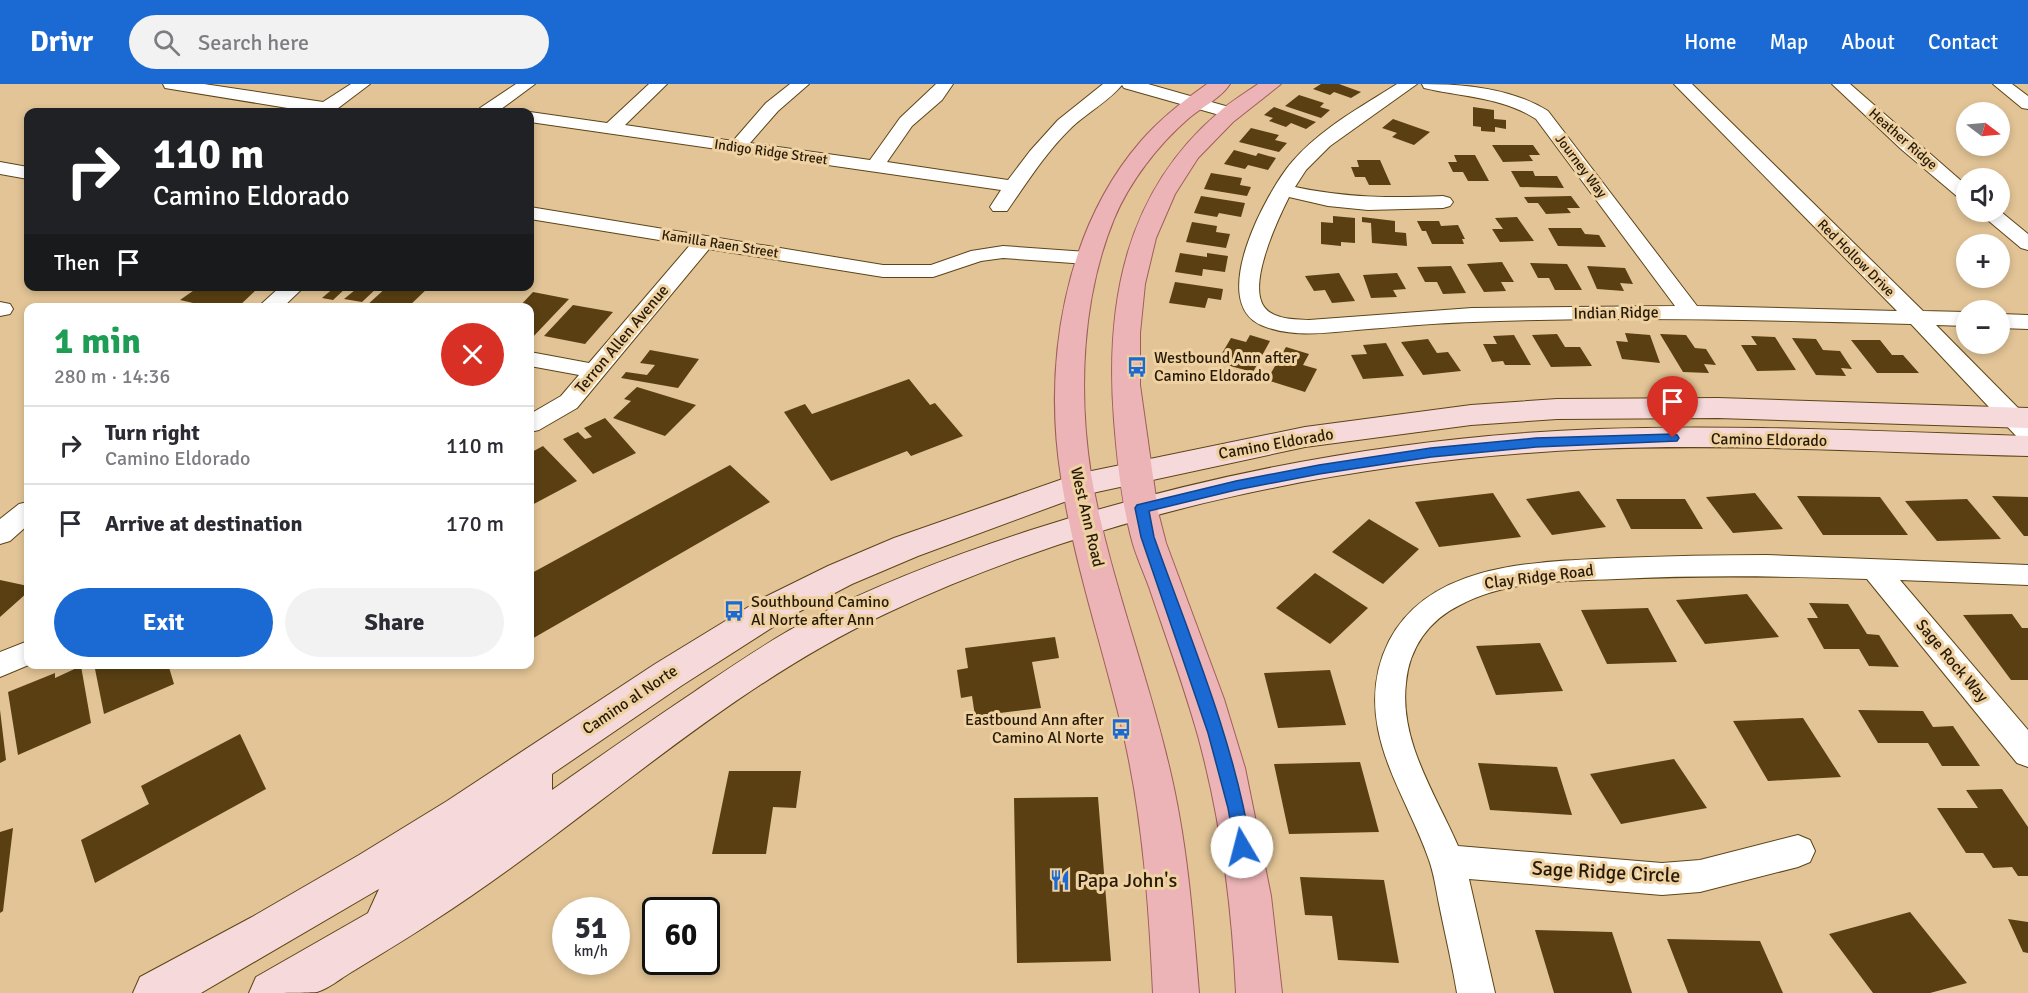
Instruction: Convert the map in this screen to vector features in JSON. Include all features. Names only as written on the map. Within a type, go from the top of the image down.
[{"type":"main road","name":"West Ann Road","points":[[1176,993],[1169,879],[1152,778],[1144,738],[1077,485],[1071,410],[1072,361],[1077,308],[1089,252],[1123,179],[1155,138],[1194,103],[1225,99],[1271,84]]},
{"type":"main road","name":"West Ann Road","points":[[1225,99],[1199,143],[1178,169],[1148,222],[1136,260],[1129,295],[1126,403],[1135,472],[1148,537],[1216,733],[1236,808],[1256,954],[1259,993]]},
{"type":"main road","name":"Camino Eldorado","points":[[1135,472],[1305,437],[1471,415],[1557,409],[1718,408],[2023,423]]},
{"type":"main road","name":"Camino Eldorado","points":[[1086,524],[1236,486],[1331,468],[1453,449],[1536,442],[1673,438],[2028,446]]},
{"type":"main road","name":"Camino al Norte","points":[[156,993],[267,932],[374,869],[668,675],[775,608],[848,571],[998,512],[1077,485],[1135,472]]},
{"type":"main road","points":[[272,993],[375,933],[477,867],[687,716],[802,641],[862,609],[946,572],[1086,524]]},
{"type":"main road","points":[[568,801],[577,775],[615,736],[693,681],[741,630]]},
{"type":"main road","points":[[375,933],[404,887],[503,820],[524,802],[532,789],[532,766]]},
{"type":"street","points":[[171,84],[312,108]]},
{"type":"street","points":[[327,108],[362,84]]},
{"type":"street","points":[[496,108],[527,84]]},
{"type":"street","points":[[610,129],[659,84]]},
{"type":"street","points":[[737,147],[772,106],[801,84]]},
{"type":"street","points":[[874,166],[906,122],[936,96],[945,84]]},
{"type":"street","points":[[1000,207],[1012,186],[1046,143],[1083,105],[1114,84]]},
{"type":"street","points":[[1130,84],[1194,103]]},
{"type":"street","points":[[1409,84],[1352,120],[1299,166],[1283,190],[1328,200],[1368,204],[1443,202]]},
{"type":"street","name":"Journey Way","points":[[1430,84],[1452,91],[1514,100],[1530,105],[1542,115],[1691,312]]},
{"type":"street","name":"Red Hollow Drive","points":[[1682,84],[2023,423]]},
{"type":"street","name":"Heather Ridge","points":[[1840,84],[1956,185]]},
{"type":"street","points":[[2001,84],[2028,104]]},
{"type":"street","name":"Indigo Ridge Street","points":[[534,118],[1012,186]]},
{"type":"street","points":[[0,168],[24,172]]},
{"type":"street","name":"Indian Ridge","points":[[1283,190],[1259,238],[1247,295],[1253,308],[1266,319],[1286,326],[1309,327],[1472,315],[1691,312],[1956,319]]},
{"type":"street","name":"Kamilla Raen Street","points":[[534,214],[883,271],[933,271],[978,255],[1004,252],[1089,252]]},
{"type":"street","points":[[2000,222],[2028,244]]},
{"type":"street","name":"Terron Allen Avenue","points":[[534,422],[569,402],[704,242]]},
{"type":"street","points":[[274,303],[290,291]]},
{"type":"street","points":[[2010,321],[2028,322]]},
{"type":"street","points":[[534,360],[594,371]]},
{"type":"street","points":[[0,534],[24,514]]},
{"type":"street","name":"Clay Ridge Road","points":[[1476,993],[1447,861],[1396,741],[1391,719],[1389,687],[1392,670],[1408,632],[1428,611],[1449,597],[1479,584],[1573,571],[1678,565],[1875,568],[2028,575]]},
{"type":"street","name":"Sage Rock Way","points":[[1875,568],[2028,753]]},
{"type":"street","points":[[0,665],[24,655]]},
{"type":"street","name":"Sage Ridge Circle","points":[[1447,861],[1662,879],[1700,876],[1798,850]]},
{"type":"building","points":[[1321,84],[1339,84],[1361,92],[1351,98],[1334,92],[1330,95],[1313,89]]},
{"type":"building","points":[[1299,95],[1324,103],[1320,107],[1330,110],[1321,118],[1285,106]]},
{"type":"building","points":[[1274,107],[1316,122],[1306,129],[1291,123],[1286,127],[1269,121],[1273,118],[1264,115]]},
{"type":"building","points":[[1473,107],[1494,110],[1494,119],[1506,120],[1506,129],[1495,127],[1495,132],[1481,131],[1481,127],[1473,126]]},
{"type":"building","points":[[1393,119],[1430,132],[1414,145],[1392,137],[1397,133],[1382,128]]},
{"type":"building","points":[[1251,128],[1279,135],[1275,140],[1287,143],[1279,152],[1239,142]]},
{"type":"building","points":[[1492,145],[1533,145],[1540,155],[1529,155],[1533,161],[1503,162]]},
{"type":"building","points":[[1234,150],[1276,158],[1268,170],[1248,165],[1245,169],[1224,164]]},
{"type":"building","points":[[1454,155],[1475,155],[1489,181],[1468,181],[1463,172],[1453,172],[1448,162],[1457,162]]},
{"type":"building","points":[[1357,160],[1380,160],[1391,185],[1369,185],[1365,177],[1355,177],[1351,167],[1359,167]]},
{"type":"building","points":[[1511,171],[1533,171],[1535,176],[1557,176],[1564,188],[1520,187]]},
{"type":"building","points":[[1211,173],[1242,178],[1240,185],[1251,187],[1247,196],[1204,189]]},
{"type":"building","points":[[1201,196],[1245,203],[1241,217],[1219,213],[1217,217],[1194,213]]},
{"type":"building","points":[[1571,196],[1580,208],[1567,208],[1571,213],[1546,214],[1538,203],[1528,203],[1524,197]]},
{"type":"building","points":[[1333,216],[1355,218],[1355,243],[1341,242],[1341,246],[1321,244],[1321,222],[1333,223]]},
{"type":"building","points":[[1362,217],[1395,221],[1395,232],[1406,233],[1407,246],[1372,243],[1371,223],[1362,222]]},
{"type":"building","points":[[1517,217],[1534,241],[1500,242],[1492,229],[1503,229],[1495,218]]},
{"type":"building","points":[[1417,221],[1439,221],[1441,226],[1458,225],[1465,239],[1462,239],[1464,244],[1432,244],[1426,231],[1422,231]]},
{"type":"building","points":[[1192,222],[1217,226],[1216,232],[1230,234],[1226,248],[1186,242]]},
{"type":"building","points":[[1548,228],[1581,228],[1585,234],[1599,235],[1606,247],[1558,246]]},
{"type":"building","points":[[1180,253],[1207,257],[1207,253],[1228,256],[1225,272],[1203,269],[1202,276],[1175,272]]},
{"type":"building","points":[[1502,262],[1514,282],[1501,282],[1506,291],[1484,292],[1467,264]]},
{"type":"building","points":[[1530,263],[1567,264],[1582,290],[1555,290],[1549,278],[1538,278]]},
{"type":"building","points":[[1451,266],[1466,293],[1443,294],[1437,282],[1425,282],[1417,267]]},
{"type":"building","points":[[1587,266],[1625,268],[1633,284],[1620,283],[1624,291],[1597,289]]},
{"type":"building","points":[[1339,273],[1355,301],[1332,303],[1325,290],[1314,291],[1305,276]]},
{"type":"building","points":[[1397,273],[1406,289],[1393,290],[1397,297],[1371,298],[1363,275]]},
{"type":"building","points":[[1175,282],[1223,289],[1221,300],[1208,298],[1205,308],[1169,303]]},
{"type":"building","points":[[193,291],[255,291],[242,303],[193,303],[180,300]]},
{"type":"building","points":[[330,291],[343,291],[333,300],[322,298]]},
{"type":"building","points":[[354,291],[374,291],[362,302],[344,299]]},
{"type":"building","points":[[382,291],[425,291],[412,303],[369,303]]},
{"type":"building","points":[[533,292],[569,299],[534,336],[534,303],[523,303]]},
{"type":"building","points":[[573,305],[613,312],[585,344],[544,336]]},
{"type":"building","points":[[1625,333],[1650,335],[1660,363],[1622,359],[1616,341],[1628,342]]},
{"type":"building","points":[[1557,334],[1565,347],[1580,347],[1592,366],[1551,367],[1532,335]]},
{"type":"building","points":[[1660,334],[1686,335],[1695,348],[1706,349],[1716,365],[1704,364],[1709,373],[1683,372]]},
{"type":"building","points":[[1250,335],[1270,341],[1253,372],[1226,365],[1230,358],[1221,355],[1231,338],[1246,342]]},
{"type":"building","points":[[1514,335],[1531,365],[1505,365],[1503,361],[1492,362],[1483,344],[1497,344],[1493,336]]},
{"type":"building","points":[[1751,336],[1775,337],[1796,370],[1757,371],[1741,345],[1757,345]]},
{"type":"building","points":[[1792,338],[1816,339],[1823,350],[1840,351],[1852,369],[1841,368],[1846,376],[1816,375]]},
{"type":"building","points":[[1428,339],[1437,353],[1448,352],[1461,371],[1423,375],[1401,342]]},
{"type":"building","points":[[1851,340],[1880,340],[1892,355],[1903,355],[1919,373],[1877,373]]},
{"type":"building","points":[[1386,343],[1404,376],[1363,379],[1351,355],[1367,354],[1363,345]]},
{"type":"building","points":[[1286,347],[1309,354],[1303,365],[1317,369],[1305,392],[1267,380]]},
{"type":"building","points":[[650,350],[699,359],[678,388],[621,378],[626,372],[647,375],[655,365],[640,363]]},
{"type":"building","points":[[909,379],[930,405],[935,403],[963,436],[911,456],[907,451],[831,481],[784,412],[805,404],[812,414]]},
{"type":"building","points":[[637,387],[696,405],[665,436],[613,418],[631,401],[624,399]]},
{"type":"building","points":[[605,418],[636,453],[593,474],[563,439],[578,432],[585,439],[592,437],[584,428]]},
{"type":"building","points":[[543,446],[577,481],[534,504],[534,451]]},
{"type":"building","points":[[730,465],[770,502],[534,638],[534,572]]},
{"type":"building","points":[[1579,491],[1606,527],[1552,535],[1526,499]]},
{"type":"building","points":[[1493,493],[1521,537],[1439,547],[1415,502]]},
{"type":"building","points":[[1755,493],[1783,529],[1733,533],[1706,497]]},
{"type":"building","points":[[1797,496],[1880,497],[1908,535],[1823,535]]},
{"type":"building","points":[[1992,496],[2028,497],[2028,536],[2024,536]]},
{"type":"building","points":[[1616,499],[1685,499],[1703,529],[1631,529]]},
{"type":"building","points":[[1967,499],[2001,539],[1937,541],[1905,501]]},
{"type":"building","points":[[1369,519],[1419,549],[1383,584],[1332,552]]},
{"type":"building","points":[[1315,573],[1368,608],[1330,644],[1276,608]]},
{"type":"building","points":[[0,580],[24,585],[24,596],[0,617]]},
{"type":"building","points":[[1747,594],[1779,637],[1705,644],[1676,600]]},
{"type":"building","points":[[1809,603],[1848,604],[1867,634],[1879,635],[1899,667],[1869,666],[1859,649],[1824,649],[1807,618],[1818,618]]},
{"type":"building","points":[[1648,608],[1677,662],[1607,664],[1581,610]]},
{"type":"building","points":[[2012,614],[2022,628],[2028,628],[2028,680],[2011,680],[1963,615]]},
{"type":"building","points":[[1055,637],[1059,658],[1032,662],[1041,708],[975,716],[972,696],[961,698],[957,670],[968,668],[965,648]]},
{"type":"building","points":[[1540,643],[1563,691],[1496,695],[1476,646]]},
{"type":"building","points":[[74,669],[82,669],[91,723],[18,755],[8,692],[55,673],[55,678]]},
{"type":"building","points":[[95,669],[170,669],[174,684],[104,714]]},
{"type":"building","points":[[1330,670],[1346,725],[1278,728],[1264,673]]},
{"type":"building","points":[[0,710],[6,760],[0,763]]},
{"type":"building","points":[[1858,710],[1923,711],[1933,727],[1953,726],[1980,766],[1942,766],[1928,743],[1878,743]]},
{"type":"building","points":[[1803,718],[1841,777],[1768,781],[1733,721]]},
{"type":"building","points":[[240,734],[266,789],[95,883],[81,840],[149,804],[141,786]]},
{"type":"building","points":[[1674,759],[1707,808],[1621,824],[1590,774]]},
{"type":"building","points":[[1360,762],[1379,832],[1289,834],[1274,764]]},
{"type":"building","points":[[1478,763],[1557,767],[1572,815],[1490,810]]},
{"type":"building","points":[[729,771],[801,771],[796,808],[773,807],[766,854],[712,854]]},
{"type":"building","points":[[2002,789],[2028,827],[2028,876],[2018,876],[2012,867],[1993,868],[1983,853],[1966,853],[1937,808],[1978,808],[1966,790]]},
{"type":"building","name":"Papa John's","points":[[1098,797],[1111,961],[1017,963],[1014,798]]},
{"type":"building","points":[[13,828],[3,911],[0,913],[0,832]]},
{"type":"building","points":[[1300,877],[1384,880],[1399,963],[1338,960],[1332,916],[1305,915]]},
{"type":"building","points":[[1910,912],[1967,983],[1930,993],[1873,993],[1829,934]]},
{"type":"building","points":[[2008,919],[2028,922],[2028,953],[2023,952]]},
{"type":"building","points":[[1535,930],[1612,932],[1632,993],[1554,993]]},
{"type":"building","points":[[1667,939],[1760,941],[1783,993],[1688,993]]},
{"type":"place","name":"Westbound Ann after Camino Eldorado","points":[[1137,367]]},
{"type":"place","name":"Southbound Camino Al Norte after Ann","points":[[734,611]]},
{"type":"place","name":"Eastbound Ann after Camino Al Norte","points":[[1121,729]]},
{"type":"place","name":"Papa John's","points":[[1060,880]]},
{"type":"route","points":[[1242,847],[1236,808],[1216,733],[1148,537],[1142,508],[1319,470],[1453,449],[1536,442],[1673,438]]}]
